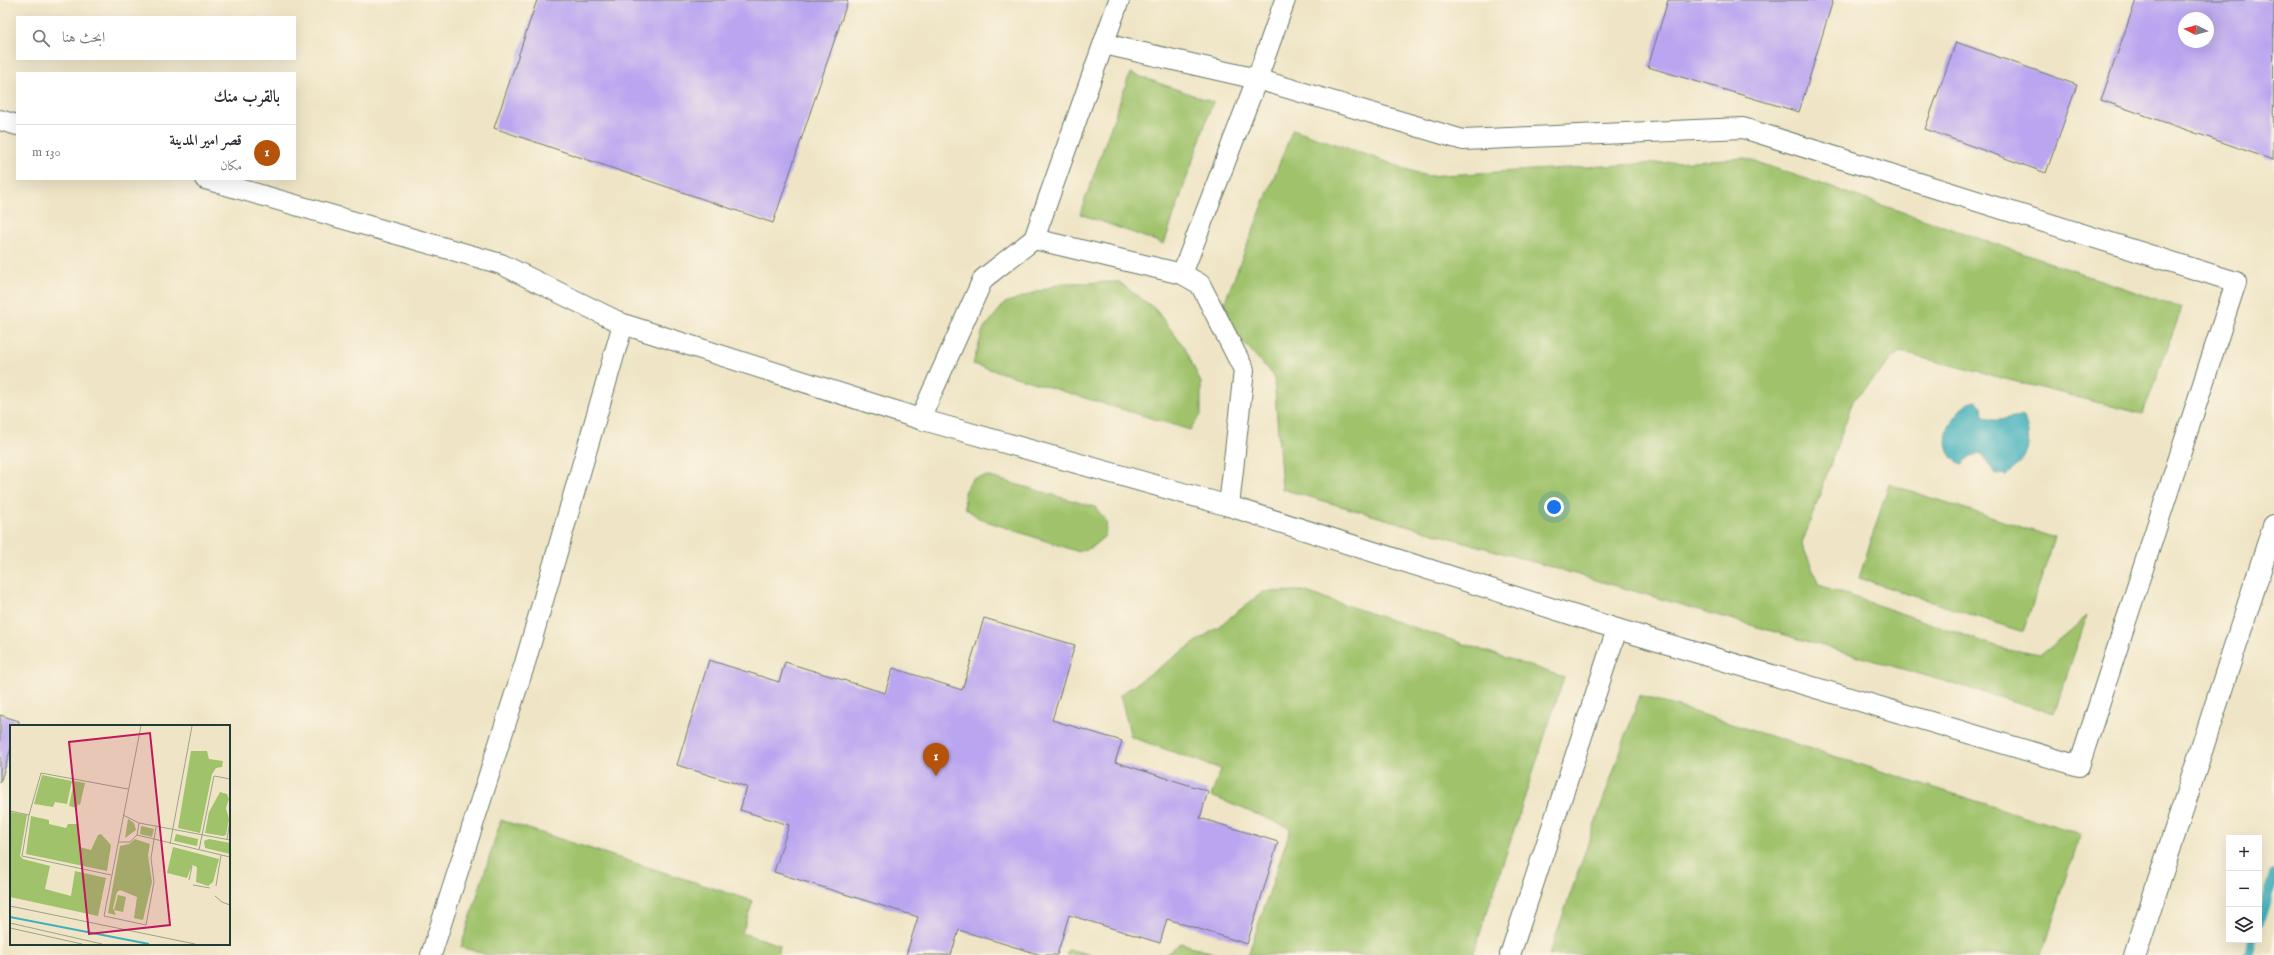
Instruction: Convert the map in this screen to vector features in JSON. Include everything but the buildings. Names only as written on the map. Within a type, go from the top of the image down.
[{"type":"street","points":[[2135,955],[2274,526]]},
{"type":"lane","points":[[920,419],[982,279],[1034,238],[1119,0]]},
{"type":"lane","points":[[1182,274],[1257,79],[1285,0]]},
{"type":"lane","points":[[208,180],[501,264],[623,324],[920,419],[1229,506],[1617,629],[2079,766],[2236,282],[1743,128],[1463,140],[1257,79],[1104,44]]},
{"type":"lane","points":[[0,120],[16,125]]},
{"type":"lane","points":[[1034,238],[1182,274],[1200,284],[1244,370],[1229,506]]},
{"type":"lane","points":[[431,955],[525,663],[623,324]]},
{"type":"lane","points":[[1510,955],[1617,629]]},
{"type":"green space","points":[[1130,73],[1213,102],[1164,244],[1080,214]]},
{"type":"green space","points":[[1293,129],[1426,176],[1745,158],[2182,308],[2143,414],[1899,352],[1853,401],[1802,544],[1819,585],[2002,648],[2040,655],[2087,616],[2054,713],[1282,489],[1274,376],[1238,337],[1223,306]]},
{"type":"green space","points":[[1119,282],[1155,309],[1185,348],[1201,383],[1201,415],[1190,430],[973,364],[983,330],[1005,303],[1062,283]]},
{"type":"green space","points":[[987,476],[1095,507],[1107,522],[1105,536],[1092,547],[1079,552],[980,519],[965,508],[964,492],[972,479]]},
{"type":"green space","points":[[1889,484],[2055,538],[2023,632],[1859,578]]},
{"type":"green space","points":[[1303,591],[1564,677],[1473,955],[1248,955],[1291,828],[1211,796],[1221,769],[1131,737],[1120,695],[1219,626],[1263,592]]},
{"type":"green space","points":[[1640,695],[2081,834],[2041,955],[1549,955]]},
{"type":"green space","points":[[501,820],[753,901],[742,933],[780,945],[777,955],[487,955],[461,947]]},
{"type":"green space","points":[[1181,943],[1219,955],[1165,955]]},
{"type":"green space","points":[[1069,949],[1091,955],[1066,955]]},
{"type":"water","points":[[1975,401],[1982,406],[1983,416],[1989,419],[1999,420],[2013,417],[2024,417],[2028,435],[2027,450],[2020,463],[2006,475],[1995,473],[1980,454],[1971,456],[1961,464],[1952,458],[1948,450],[1946,441],[1952,421],[1958,412],[1966,405]]},
{"type":"waterway","points":[[2262,913],[2274,875]]},
{"type":"waterway","points":[[2249,955],[2252,943]]},
{"type":"place","name":"قصر امير المدينة","points":[[936,776]]}]
